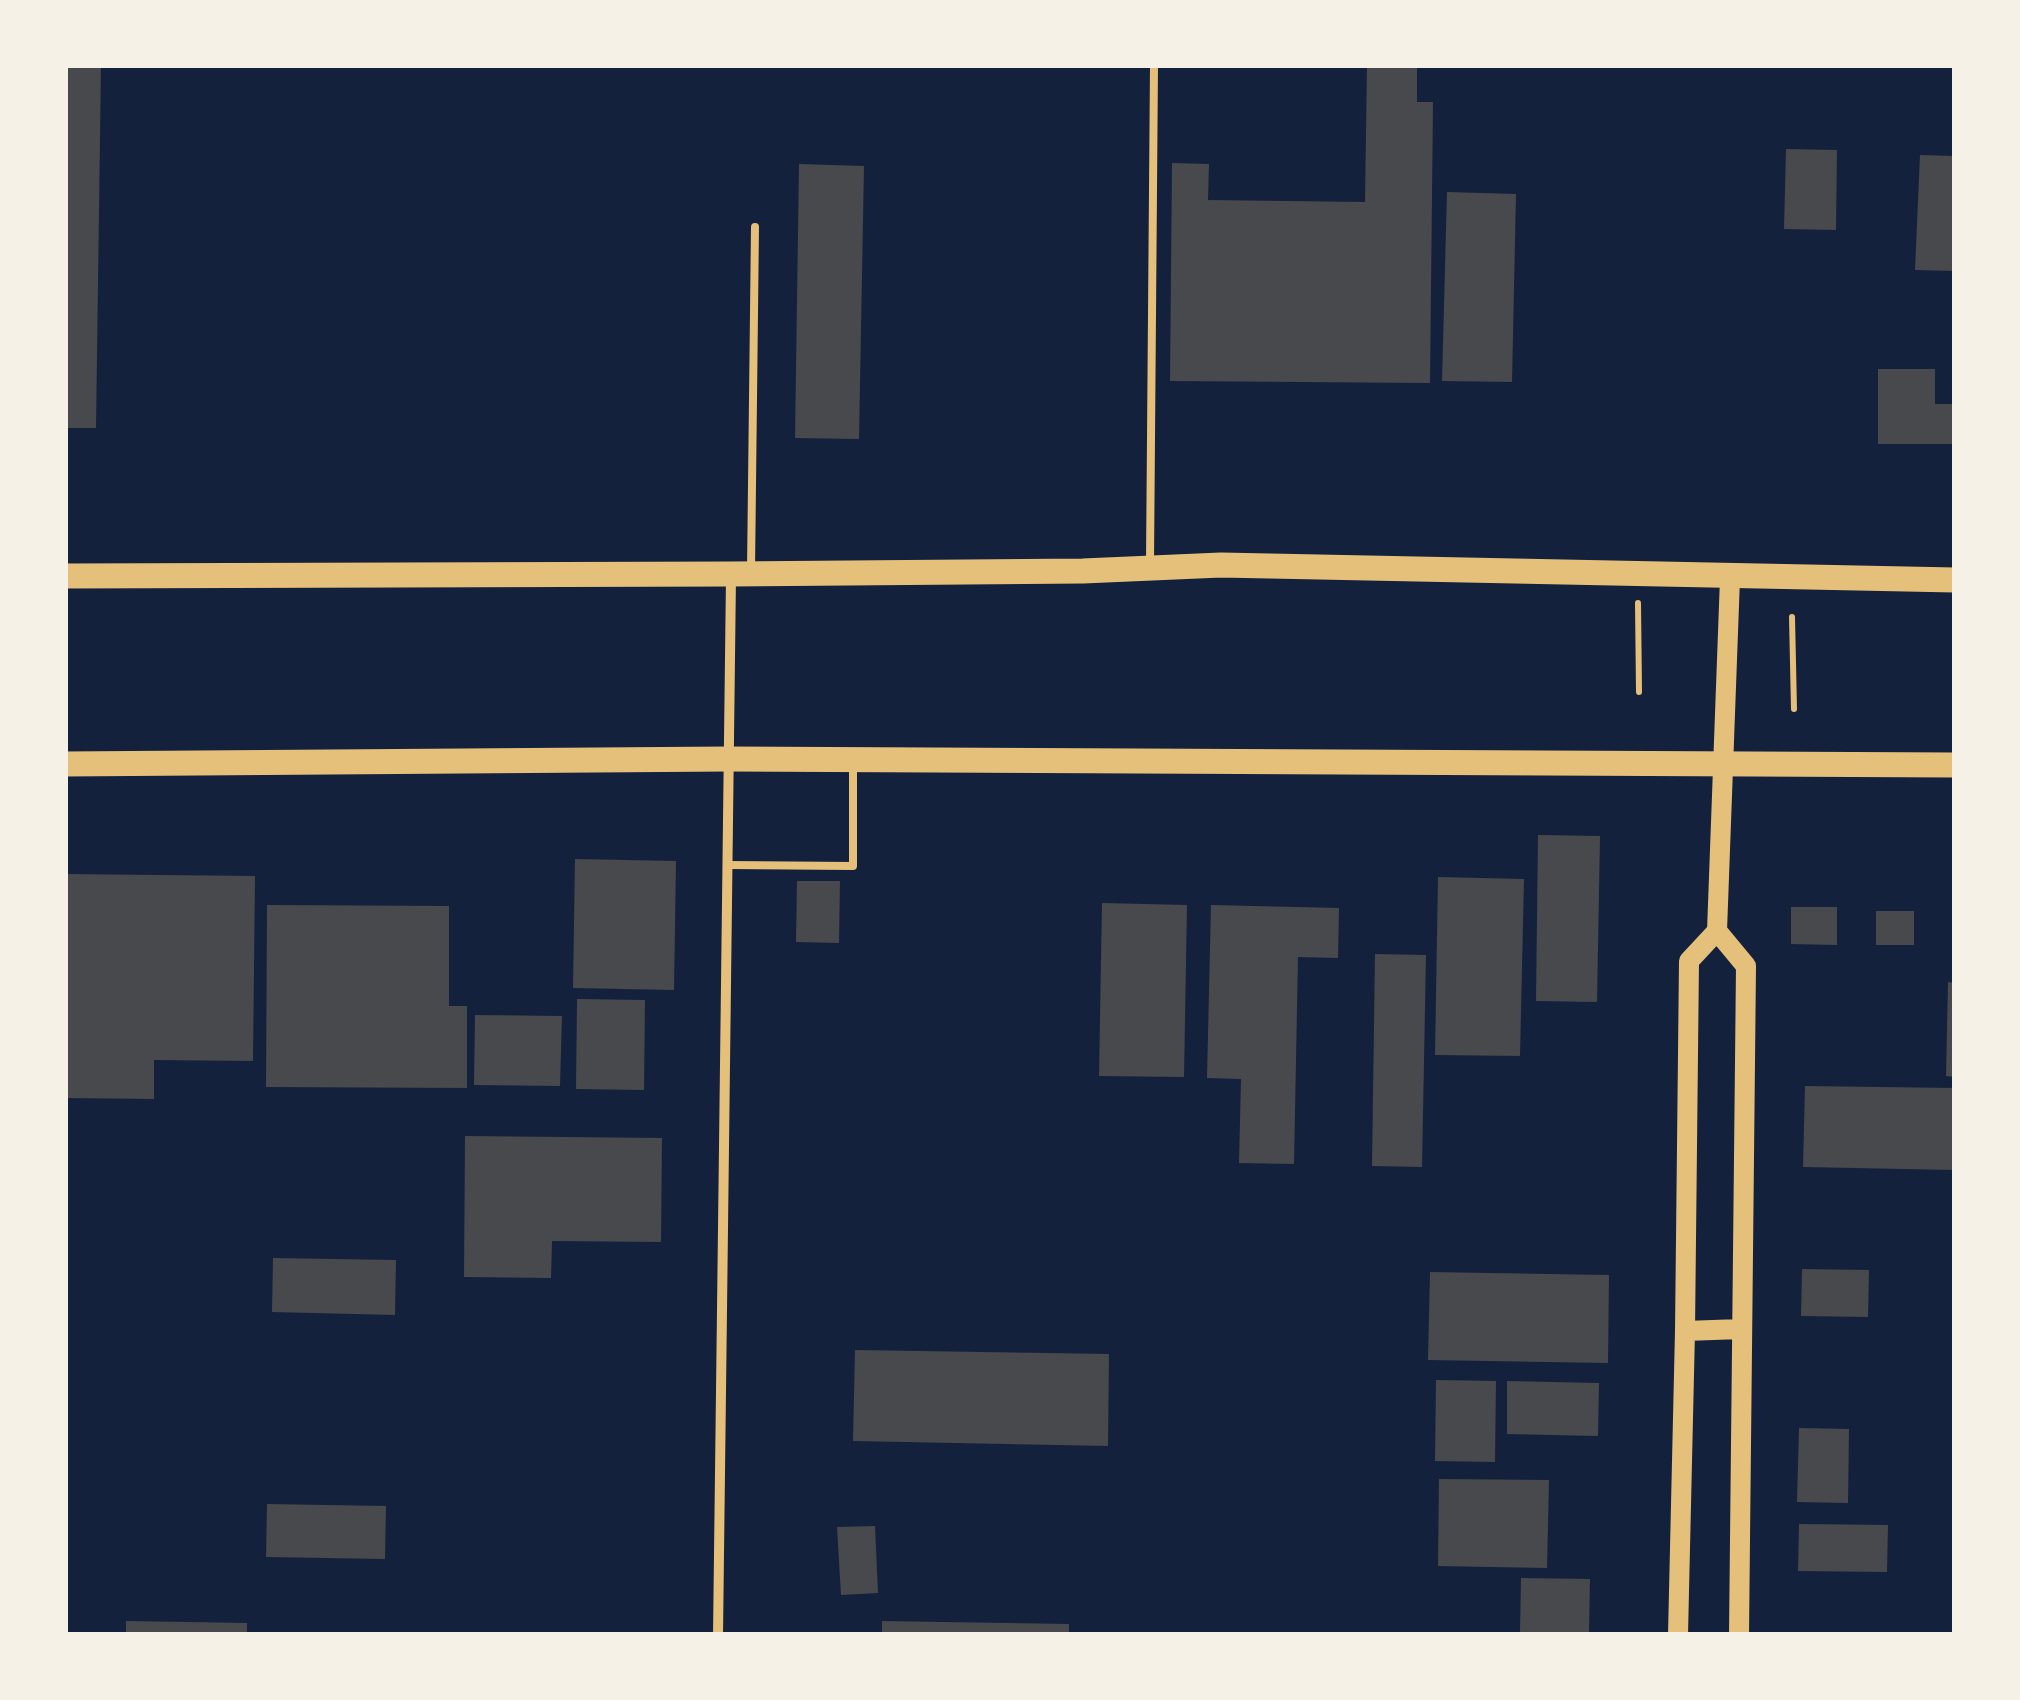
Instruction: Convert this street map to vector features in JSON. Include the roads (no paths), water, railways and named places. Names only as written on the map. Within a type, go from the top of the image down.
[{"type":"main road","points":[[65,576],[1082,571],[1150,566],[1955,580]]},
{"type":"main road","points":[[1678,1635],[1689,962],[1717,932],[1730,578]]},
{"type":"main road","points":[[65,764],[728,760],[1955,764]]},
{"type":"main road","points":[[1717,932],[1746,966],[1739,1635]]},
{"type":"main road","points":[[1685,1331],[1741,1329]]},
{"type":"street","points":[[718,1635],[728,760],[741,574]]},
{"type":"lane","points":[[1150,566],[1154,65]]},
{"type":"lane","points":[[741,574],[755,227]]},
{"type":"lane","points":[[726,864],[853,866],[853,760]]}]
